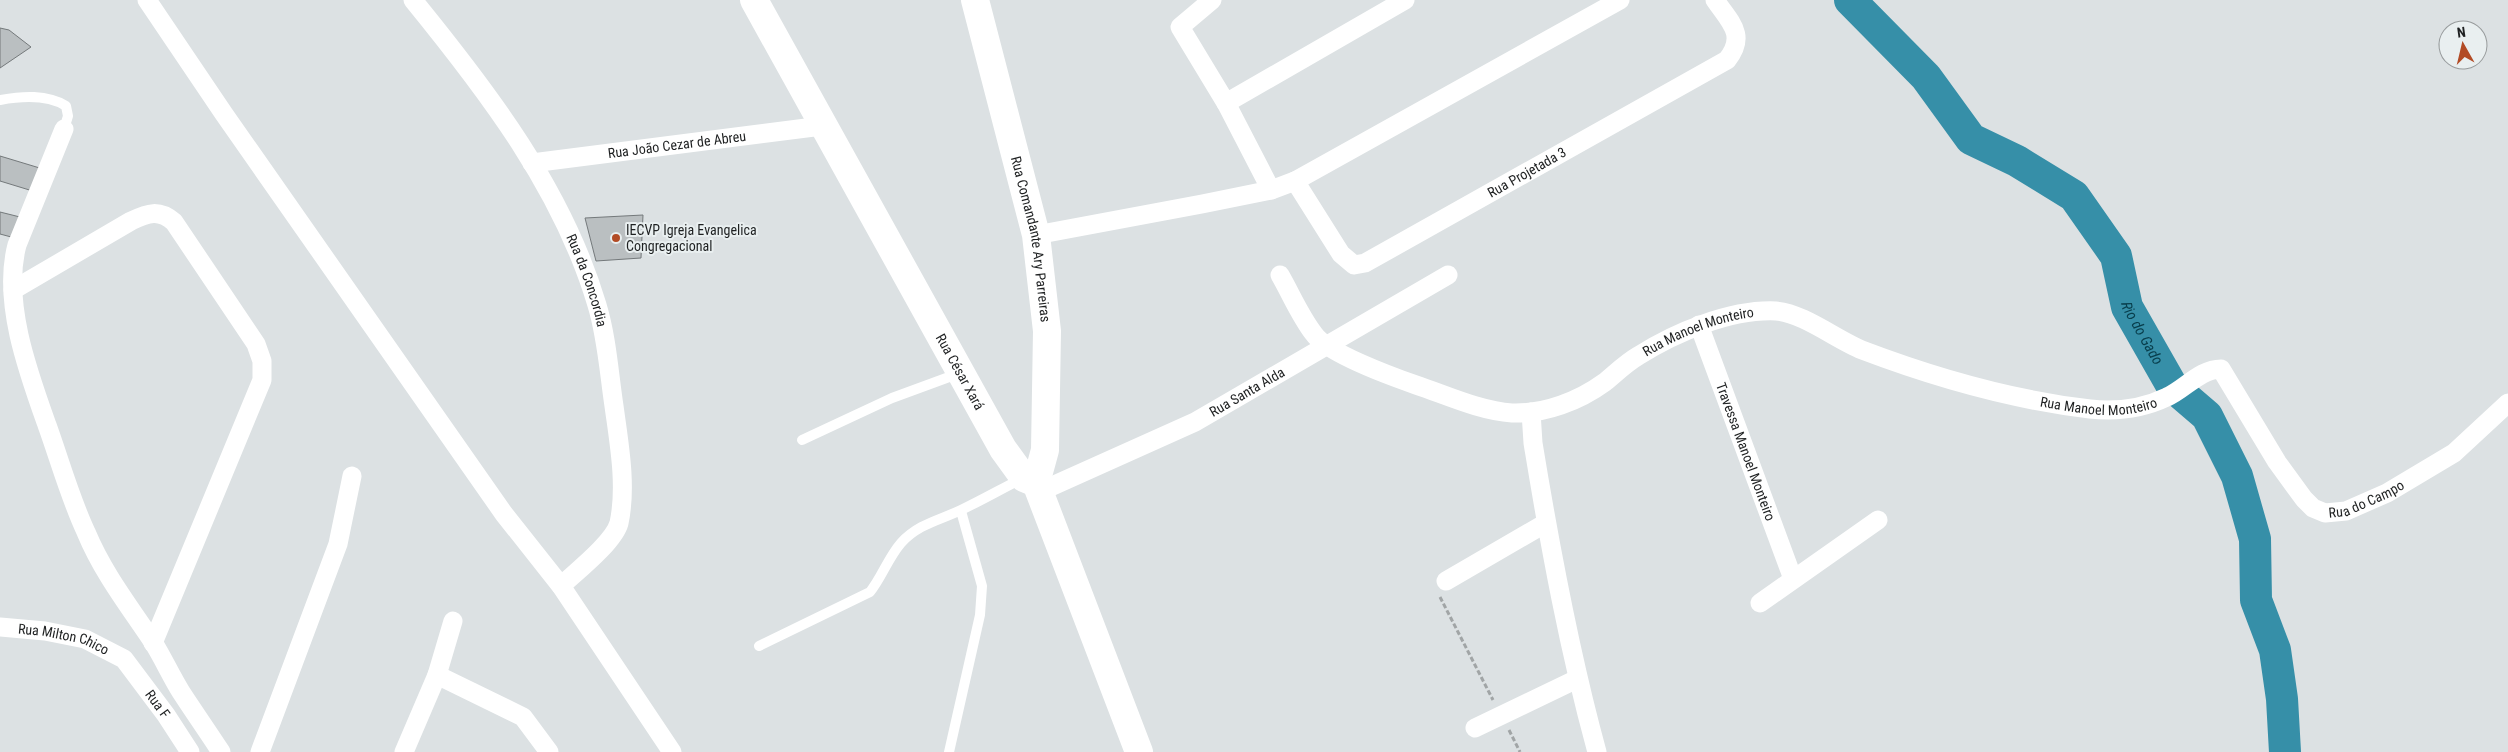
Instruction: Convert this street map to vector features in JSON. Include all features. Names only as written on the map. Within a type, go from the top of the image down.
[{"type":"main road","name":"Rua César Xará","points":[[754,0],[822,126],[1003,449],[1033,484],[1139,752]]},
{"type":"main road","name":"Rua Comandante Ary Parreiras","points":[[975,0],[1036,235],[1047,331],[1046,434],[1045,450],[1033,484]]},
{"type":"main road","points":[[1003,449],[1027,447],[1046,434]]},
{"type":"street","points":[[146,0],[504,514],[561,586],[672,752]]},
{"type":"street","name":"Rua da Concordia","points":[[413,0],[466,64],[532,163],[565,220],[598,306],[606,348],[623,483],[619,524],[610,538],[561,586]]},
{"type":"street","points":[[1212,0],[1180,27],[1226,103],[1271,190]]},
{"type":"street","points":[[1226,103],[1405,0]]},
{"type":"street","points":[[1036,235],[1271,190],[1295,181],[1620,0]]},
{"type":"street","name":"Rua Projetada 3","points":[[1295,181],[1341,254],[1354,265],[1365,262],[1727,60],[1736,44],[1736,29],[1714,0]]},
{"type":"street","name":"Rua João Cezar de Abreu","points":[[532,163],[822,126]]},
{"type":"street","points":[[64,129],[17,245],[12,262],[16,315],[32,386],[82,524],[117,592],[153,643],[180,691],[221,752]]},
{"type":"street","points":[[13,290],[131,221],[148,213],[166,214],[179,230],[260,353],[262,380],[153,643]]},
{"type":"street","name":"Rua Manoel Monteiro","points":[[1280,275],[1314,336],[1326,346],[1397,378],[1453,397],[1510,413],[1554,408],[1578,398],[1602,384],[1638,356],[1699,325],[1752,312],[1779,311],[1812,324],[1859,349],[1980,387],[2040,401],[2119,411],[2130,410],[2168,397],[2211,369]]},
{"type":"street","name":"Rua Santa Alda","points":[[1033,484],[1195,422],[1448,276]]},
{"type":"street","name":"Travessa Manoel Monteiro","points":[[1699,325],[1793,580]]},
{"type":"street","name":"Rua do Campo","points":[[2211,369],[2222,369],[2277,462],[2304,499],[2313,508],[2325,513],[2346,511],[2387,493],[2454,453],[2508,403]]},
{"type":"street","points":[[1531,412],[1533,443],[1546,523],[1577,679],[1596,752]]},
{"type":"street","points":[[260,752],[338,544],[352,476]]},
{"type":"street","points":[[1760,603],[1878,520]]},
{"type":"street","points":[[1446,581],[1546,523]]},
{"type":"street","points":[[404,752],[437,675],[452,622]]},
{"type":"street","name":"Rua Milton Chico","points":[[0,627],[45,631],[85,639],[124,659]]},
{"type":"street","name":"Rua F","points":[[124,659],[166,715],[190,752]]},
{"type":"street","points":[[437,675],[523,717],[549,752]]},
{"type":"street","points":[[1475,728],[1577,679]]},
{"type":"lane","points":[[0,100],[34,97],[61,102],[66,106],[68,116],[64,129]]},
{"type":"lane","points":[[802,440],[892,398],[961,373]]},
{"type":"lane","points":[[759,646],[870,592],[881,578],[901,543],[929,522],[1033,484]]},
{"type":"lane","points":[[949,752],[980,615],[982,586],[961,511]]},
{"type":"path","points":[[1446,581],[1441,590],[1441,600],[1520,752]]},
{"type":"building","points":[[0,28],[9,30],[31,47],[0,68]]},
{"type":"building","points":[[0,156],[43,169],[36,192],[0,181]]},
{"type":"building","points":[[0,212],[20,217],[15,238],[0,234]]},
{"type":"building","name":"IECVP Igreja Evangelica Congregacional","points":[[643,215],[641,258],[596,261],[585,218]]},
{"type":"waterway","name":"Rio do Gado","points":[[1850,0],[1926,77],[1971,139],[2017,161],[2074,196],[2116,256],[2127,307],[2172,386],[2207,416],[2237,476],[2255,539],[2256,600],[2275,650],[2282,699],[2285,752]]},
{"type":"place","name":"IECVP Igreja Evangelica Congregacional","points":[[616,238]]}]
